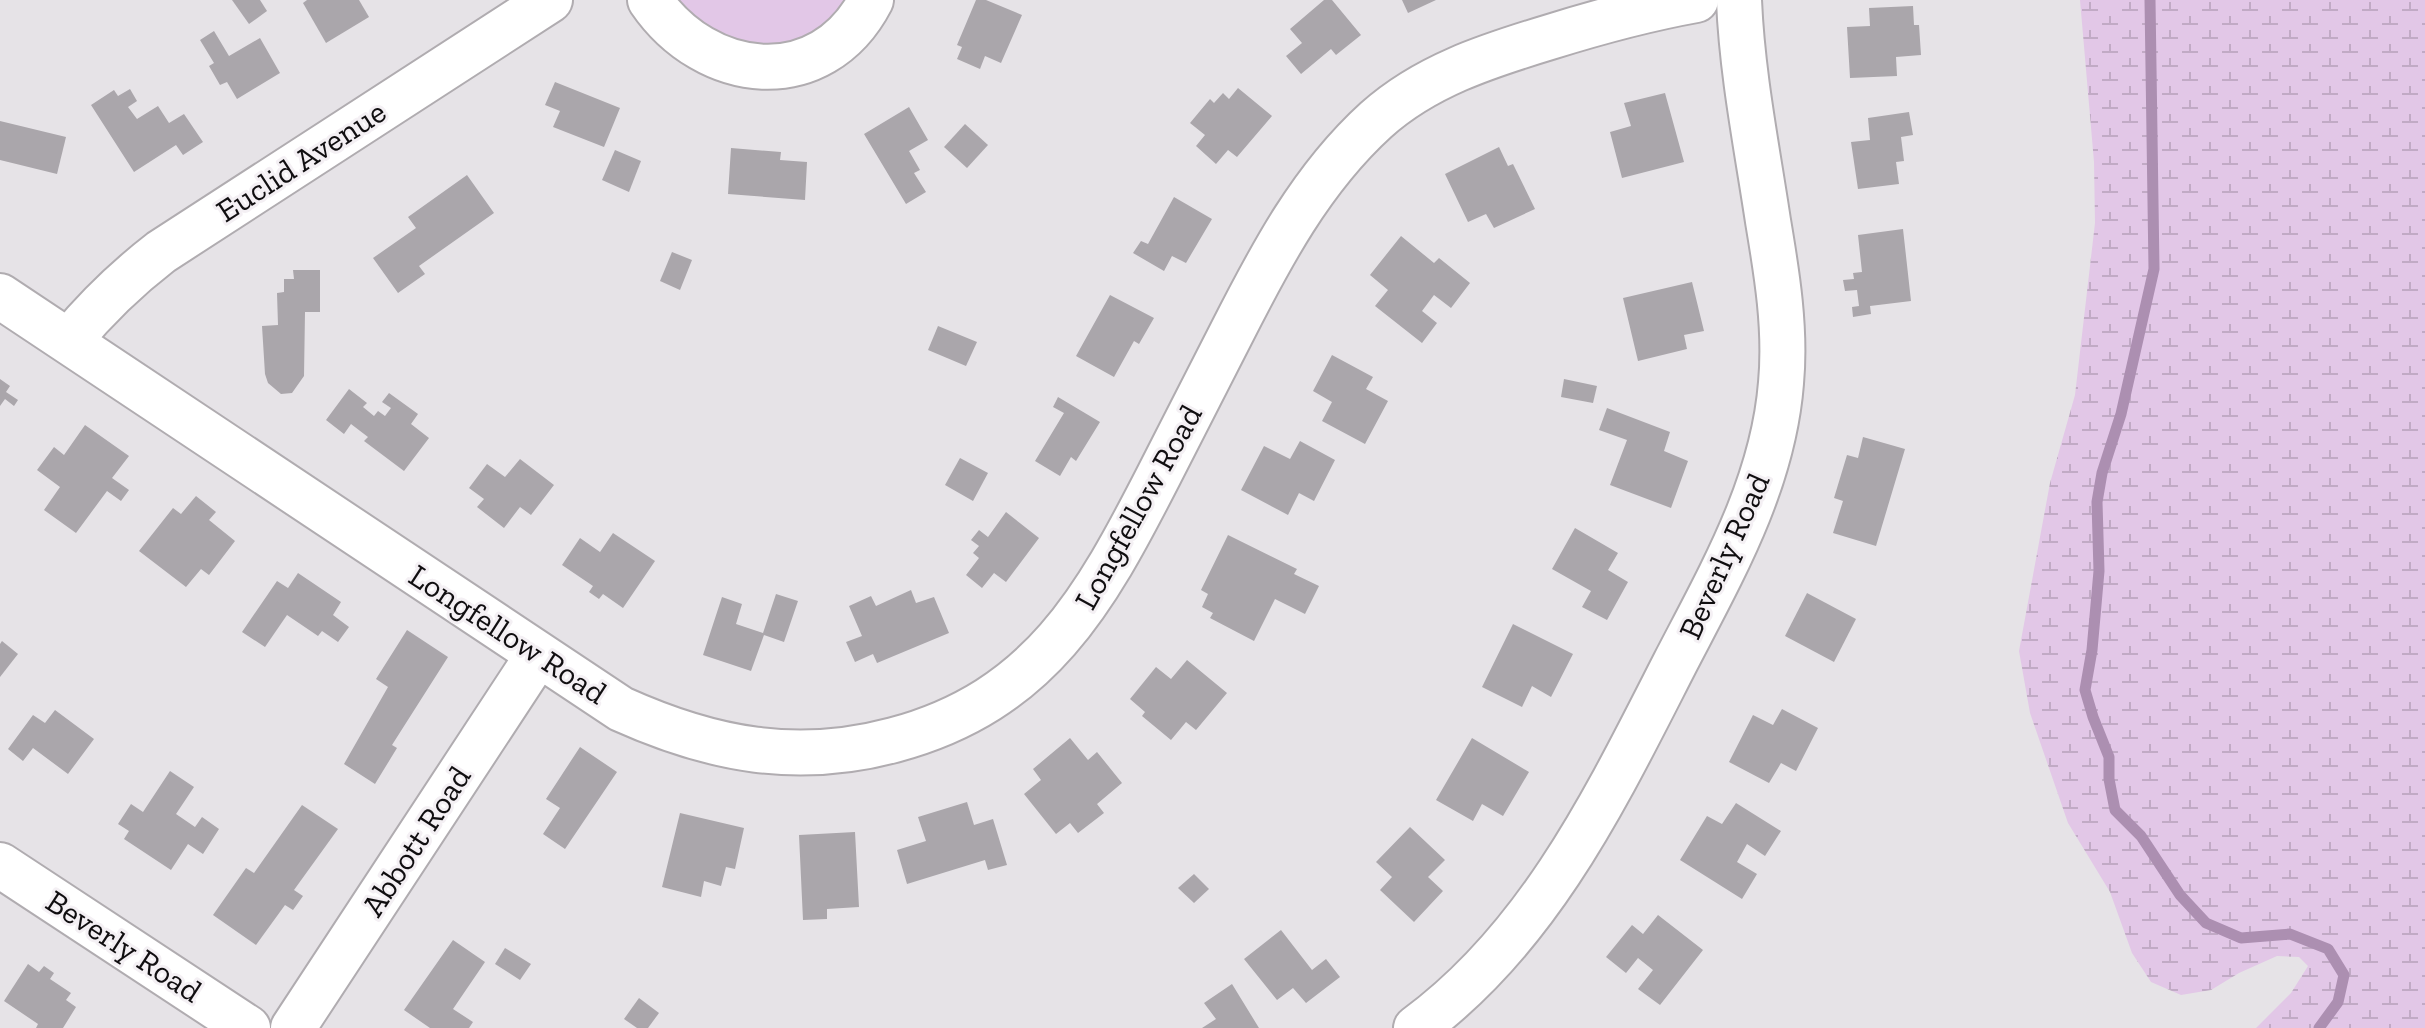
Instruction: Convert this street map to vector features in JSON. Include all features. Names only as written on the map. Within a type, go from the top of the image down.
[{"type":"street","name":"Euclid Avenue","points":[[69,341],[116,289],[161,252],[550,0]]},
{"type":"street","points":[[650,0],[678,32],[703,49],[728,62],[749,67],[771,67],[799,63],[824,51],[848,33],[871,0]]},
{"type":"street","name":"Longfellow Road","points":[[0,296],[621,709],[666,729],[741,749],[823,753],[865,748],[946,722],[985,702],[1044,656],[1096,592],[1116,559],[1272,256],[1312,193],[1348,147],[1378,118],[1411,93],[1448,72],[1493,54],[1606,19],[1696,0]]},
{"type":"street","name":"Beverly Road","points":[[1416,1028],[1461,991],[1496,954],[1527,919],[1571,856],[1610,789],[1735,546],[1765,466],[1776,424],[1782,344],[1775,265],[1745,77],[1739,0]]},
{"type":"street","name":"Abbott Road","points":[[293,1028],[538,655]]},
{"type":"street","name":"Beverly Road","points":[[0,865],[248,1028]]},
{"type":"green space","points":[[650,0],[871,0],[771,67]]},
{"type":"green space","points":[[2080,0],[2425,0],[2425,1028],[2256,1028],[2291,993],[2308,966],[2299,957],[2277,956],[2211,990],[2181,995],[2151,982],[2132,953],[2110,892],[2068,823],[2030,713],[2019,651],[2050,483],[2075,395],[2095,223],[2094,162]]},
{"type":"building","points":[[232,0],[260,0],[267,11],[249,24]]},
{"type":"building","points":[[307,0],[359,0],[369,17],[326,43],[303,3]]},
{"type":"building","points":[[976,0],[986,0],[1022,15],[1001,63],[985,56],[980,69],[957,59],[962,47],[957,45]]},
{"type":"building","points":[[1324,0],[1332,0],[1361,35],[1336,55],[1331,49],[1301,74],[1286,56],[1302,43],[1290,29]]},
{"type":"building","points":[[1402,0],[1436,0],[1408,13]]},
{"type":"building","points":[[1913,6],[1914,25],[1919,25],[1921,55],[1896,57],[1897,76],[1850,78],[1847,27],[1870,26],[1869,8]]},
{"type":"building","points":[[214,31],[229,56],[260,38],[280,73],[237,99],[227,82],[220,85],[209,66],[214,63],[200,40]]},
{"type":"building","points":[[555,82],[620,108],[604,147],[553,127],[560,111],[545,105]]},
{"type":"building","points":[[1238,88],[1272,116],[1237,157],[1228,150],[1216,164],[1196,146],[1205,135],[1190,123],[1210,99],[1214,103],[1223,93],[1229,99]]},
{"type":"building","points":[[130,89],[137,101],[128,107],[137,119],[158,106],[169,123],[184,114],[203,142],[183,155],[176,145],[134,172],[91,105],[114,90],[118,96]]},
{"type":"building","points":[[1665,93],[1684,162],[1622,178],[1610,132],[1631,126],[1624,103]]},
{"type":"building","points":[[909,107],[928,140],[909,151],[920,170],[914,173],[926,192],[906,204],[864,134]]},
{"type":"building","points":[[1909,112],[1913,135],[1901,137],[1904,161],[1896,162],[1899,184],[1858,189],[1851,142],[1870,140],[1868,118]]},
{"type":"building","points":[[0,121],[66,137],[57,174],[0,160]]},
{"type":"building","points":[[965,124],[988,145],[967,168],[944,147]]},
{"type":"building","points":[[1499,147],[1508,166],[1513,164],[1535,209],[1494,228],[1486,214],[1468,222],[1445,174]]},
{"type":"building","points":[[731,148],[781,152],[780,160],[807,162],[805,200],[728,194]]},
{"type":"building","points":[[615,150],[641,161],[629,192],[602,180]]},
{"type":"building","points":[[467,175],[494,213],[419,266],[425,274],[398,293],[373,258],[416,228],[408,217]]},
{"type":"building","points":[[1174,197],[1212,219],[1186,263],[1172,256],[1164,271],[1133,253],[1141,241],[1148,244]]},
{"type":"building","points":[[1903,229],[1911,301],[1870,306],[1871,314],[1853,317],[1852,307],[1859,306],[1857,290],[1845,291],[1843,280],[1854,279],[1853,273],[1862,272],[1858,235]]},
{"type":"building","points":[[1401,236],[1434,263],[1439,258],[1470,283],[1451,308],[1434,295],[1422,311],[1437,323],[1422,343],[1375,306],[1388,290],[1370,275]]},
{"type":"building","points":[[672,252],[692,260],[680,290],[660,281]]},
{"type":"building","points":[[293,270],[320,270],[320,312],[305,312],[304,376],[292,393],[281,394],[268,383],[265,374],[262,326],[278,325],[277,293],[284,292],[284,279],[294,279]]},
{"type":"building","points":[[1692,282],[1704,331],[1684,335],[1687,349],[1638,361],[1623,298]]},
{"type":"building","points":[[1110,295],[1154,318],[1139,344],[1134,341],[1114,377],[1076,356]]},
{"type":"building","points":[[938,326],[977,342],[966,366],[928,350]]},
{"type":"building","points":[[1332,355],[1373,377],[1366,389],[1388,401],[1365,444],[1322,421],[1332,402],[1313,391]]},
{"type":"building","points":[[0,379],[10,386],[6,392],[18,400],[14,406],[5,399],[0,406]]},
{"type":"building","points":[[1564,379],[1597,386],[1593,403],[1561,397]]},
{"type":"building","points":[[349,389],[367,403],[363,407],[374,416],[378,411],[385,416],[391,408],[382,402],[389,393],[418,414],[411,424],[429,438],[404,471],[364,441],[368,437],[351,424],[344,434],[326,420]]},
{"type":"building","points":[[1058,397],[1100,422],[1076,461],[1071,457],[1060,476],[1035,461],[1064,413],[1053,407]]},
{"type":"building","points":[[1607,408],[1670,432],[1664,451],[1688,461],[1671,508],[1610,485],[1627,440],[1599,430]]},
{"type":"building","points":[[85,425],[129,456],[112,478],[129,490],[121,501],[107,491],[76,533],[44,510],[60,487],[37,470],[54,447],[64,455]]},
{"type":"building","points":[[1863,437],[1905,449],[1876,546],[1833,533],[1843,501],[1834,498],[1847,455],[1858,458]]},
{"type":"building","points":[[1300,441],[1335,460],[1314,501],[1299,493],[1288,515],[1241,490],[1264,446],[1290,459]]},
{"type":"building","points":[[960,458],[988,473],[973,501],[945,485]]},
{"type":"building","points":[[520,459],[554,485],[531,515],[520,507],[504,528],[477,507],[484,499],[469,488],[487,464],[505,477]]},
{"type":"building","points":[[196,496],[216,512],[209,520],[235,541],[209,575],[201,569],[186,587],[139,551],[173,508],[181,514]]},
{"type":"building","points":[[1006,512],[1039,538],[1006,582],[994,573],[982,588],[966,575],[979,558],[973,553],[979,546],[971,540],[979,530],[988,537]]},
{"type":"building","points":[[1575,528],[1618,553],[1608,570],[1628,582],[1607,620],[1582,607],[1591,591],[1552,569]]},
{"type":"building","points":[[613,533],[655,561],[623,608],[603,594],[599,599],[589,592],[593,586],[562,565],[580,538],[600,552]]},
{"type":"building","points":[[1228,535],[1297,569],[1294,574],[1319,586],[1305,614],[1275,599],[1254,641],[1210,618],[1213,613],[1202,607],[1208,594],[1201,590]]},
{"type":"building","points":[[298,573],[341,602],[333,615],[349,627],[338,642],[322,631],[318,636],[287,615],[265,647],[242,632],[277,581],[288,588]]},
{"type":"building","points":[[911,590],[916,603],[934,597],[949,633],[877,663],[873,654],[855,662],[846,642],[862,636],[849,606],[871,596],[876,606]]},
{"type":"building","points":[[1807,593],[1856,619],[1834,662],[1785,636]]},
{"type":"building","points":[[776,594],[798,601],[784,642],[764,635],[751,671],[703,655],[722,597],[742,604],[736,624],[763,633]]},
{"type":"building","points":[[1513,624],[1573,654],[1551,697],[1532,686],[1522,707],[1482,687]]},
{"type":"building","points":[[407,630],[448,657],[392,745],[397,748],[375,784],[344,764],[388,687],[376,679]]},
{"type":"building","points":[[2,641],[18,654],[0,677],[0,644]]},
{"type":"building","points":[[1187,660],[1227,693],[1196,730],[1186,722],[1171,740],[1142,716],[1145,712],[1130,699],[1156,667],[1171,679]]},
{"type":"building","points":[[1782,709],[1818,728],[1796,771],[1781,763],[1769,783],[1729,762],[1753,715],[1773,725]]},
{"type":"building","points":[[55,710],[94,739],[68,774],[33,748],[23,761],[8,749],[33,715],[45,723]]},
{"type":"building","points":[[1070,738],[1088,760],[1097,752],[1122,783],[1097,804],[1104,813],[1078,833],[1070,823],[1056,834],[1024,794],[1041,780],[1033,769]]},
{"type":"building","points":[[1472,738],[1529,772],[1503,816],[1482,804],[1473,821],[1436,800]]},
{"type":"building","points":[[580,747],[617,772],[565,849],[543,834],[560,808],[546,799]]},
{"type":"building","points":[[170,771],[194,787],[176,814],[195,827],[202,817],[219,829],[203,854],[188,844],[171,870],[124,839],[129,831],[118,824],[131,804],[143,812]]},
{"type":"building","points":[[967,802],[974,825],[993,819],[1007,865],[988,870],[985,860],[907,884],[897,850],[926,841],[918,817]]},
{"type":"building","points":[[1736,803],[1781,831],[1765,856],[1747,844],[1737,862],[1757,874],[1742,899],[1680,860],[1707,816],[1722,824]]},
{"type":"building","points":[[302,805],[338,829],[294,890],[303,896],[293,910],[285,905],[256,945],[213,915],[246,868],[254,873]]},
{"type":"building","points":[[680,813],[744,828],[735,869],[726,867],[721,886],[704,881],[701,897],[662,887]]},
{"type":"building","points":[[1410,827],[1445,860],[1428,877],[1443,891],[1414,922],[1380,890],[1392,877],[1376,862]]},
{"type":"building","points":[[855,832],[859,907],[827,909],[827,919],[803,920],[799,835]]},
{"type":"building","points":[[1194,874],[1209,889],[1194,903],[1178,888]]},
{"type":"building","points":[[1658,915],[1703,950],[1660,1005],[1638,989],[1653,970],[1638,958],[1626,973],[1606,957],[1632,925],[1643,934]]},
{"type":"building","points":[[1281,930],[1312,970],[1326,959],[1340,977],[1306,1003],[1293,988],[1277,1000],[1244,959]]},
{"type":"building","points":[[453,940],[485,962],[453,1009],[473,1022],[469,1028],[430,1028],[404,1010]]},
{"type":"building","points":[[505,948],[531,964],[520,980],[495,964]]},
{"type":"building","points":[[28,964],[39,972],[44,966],[54,973],[50,979],[71,993],[66,1000],[76,1007],[63,1028],[36,1028],[38,1024],[4,1001]]},
{"type":"building","points":[[1232,984],[1259,1028],[1202,1028],[1216,1019],[1204,1003]]},
{"type":"building","points":[[639,998],[659,1013],[648,1028],[637,1028],[624,1019]]},
{"type":"waterway","points":[[2150,0],[2154,269],[2121,414],[2102,473],[2097,502],[2099,571],[2085,690],[2109,757],[2109,779],[2115,810],[2141,836],[2180,895],[2206,923],[2241,938],[2290,934],[2328,949],[2344,975],[2338,1002],[2319,1028]]}]
